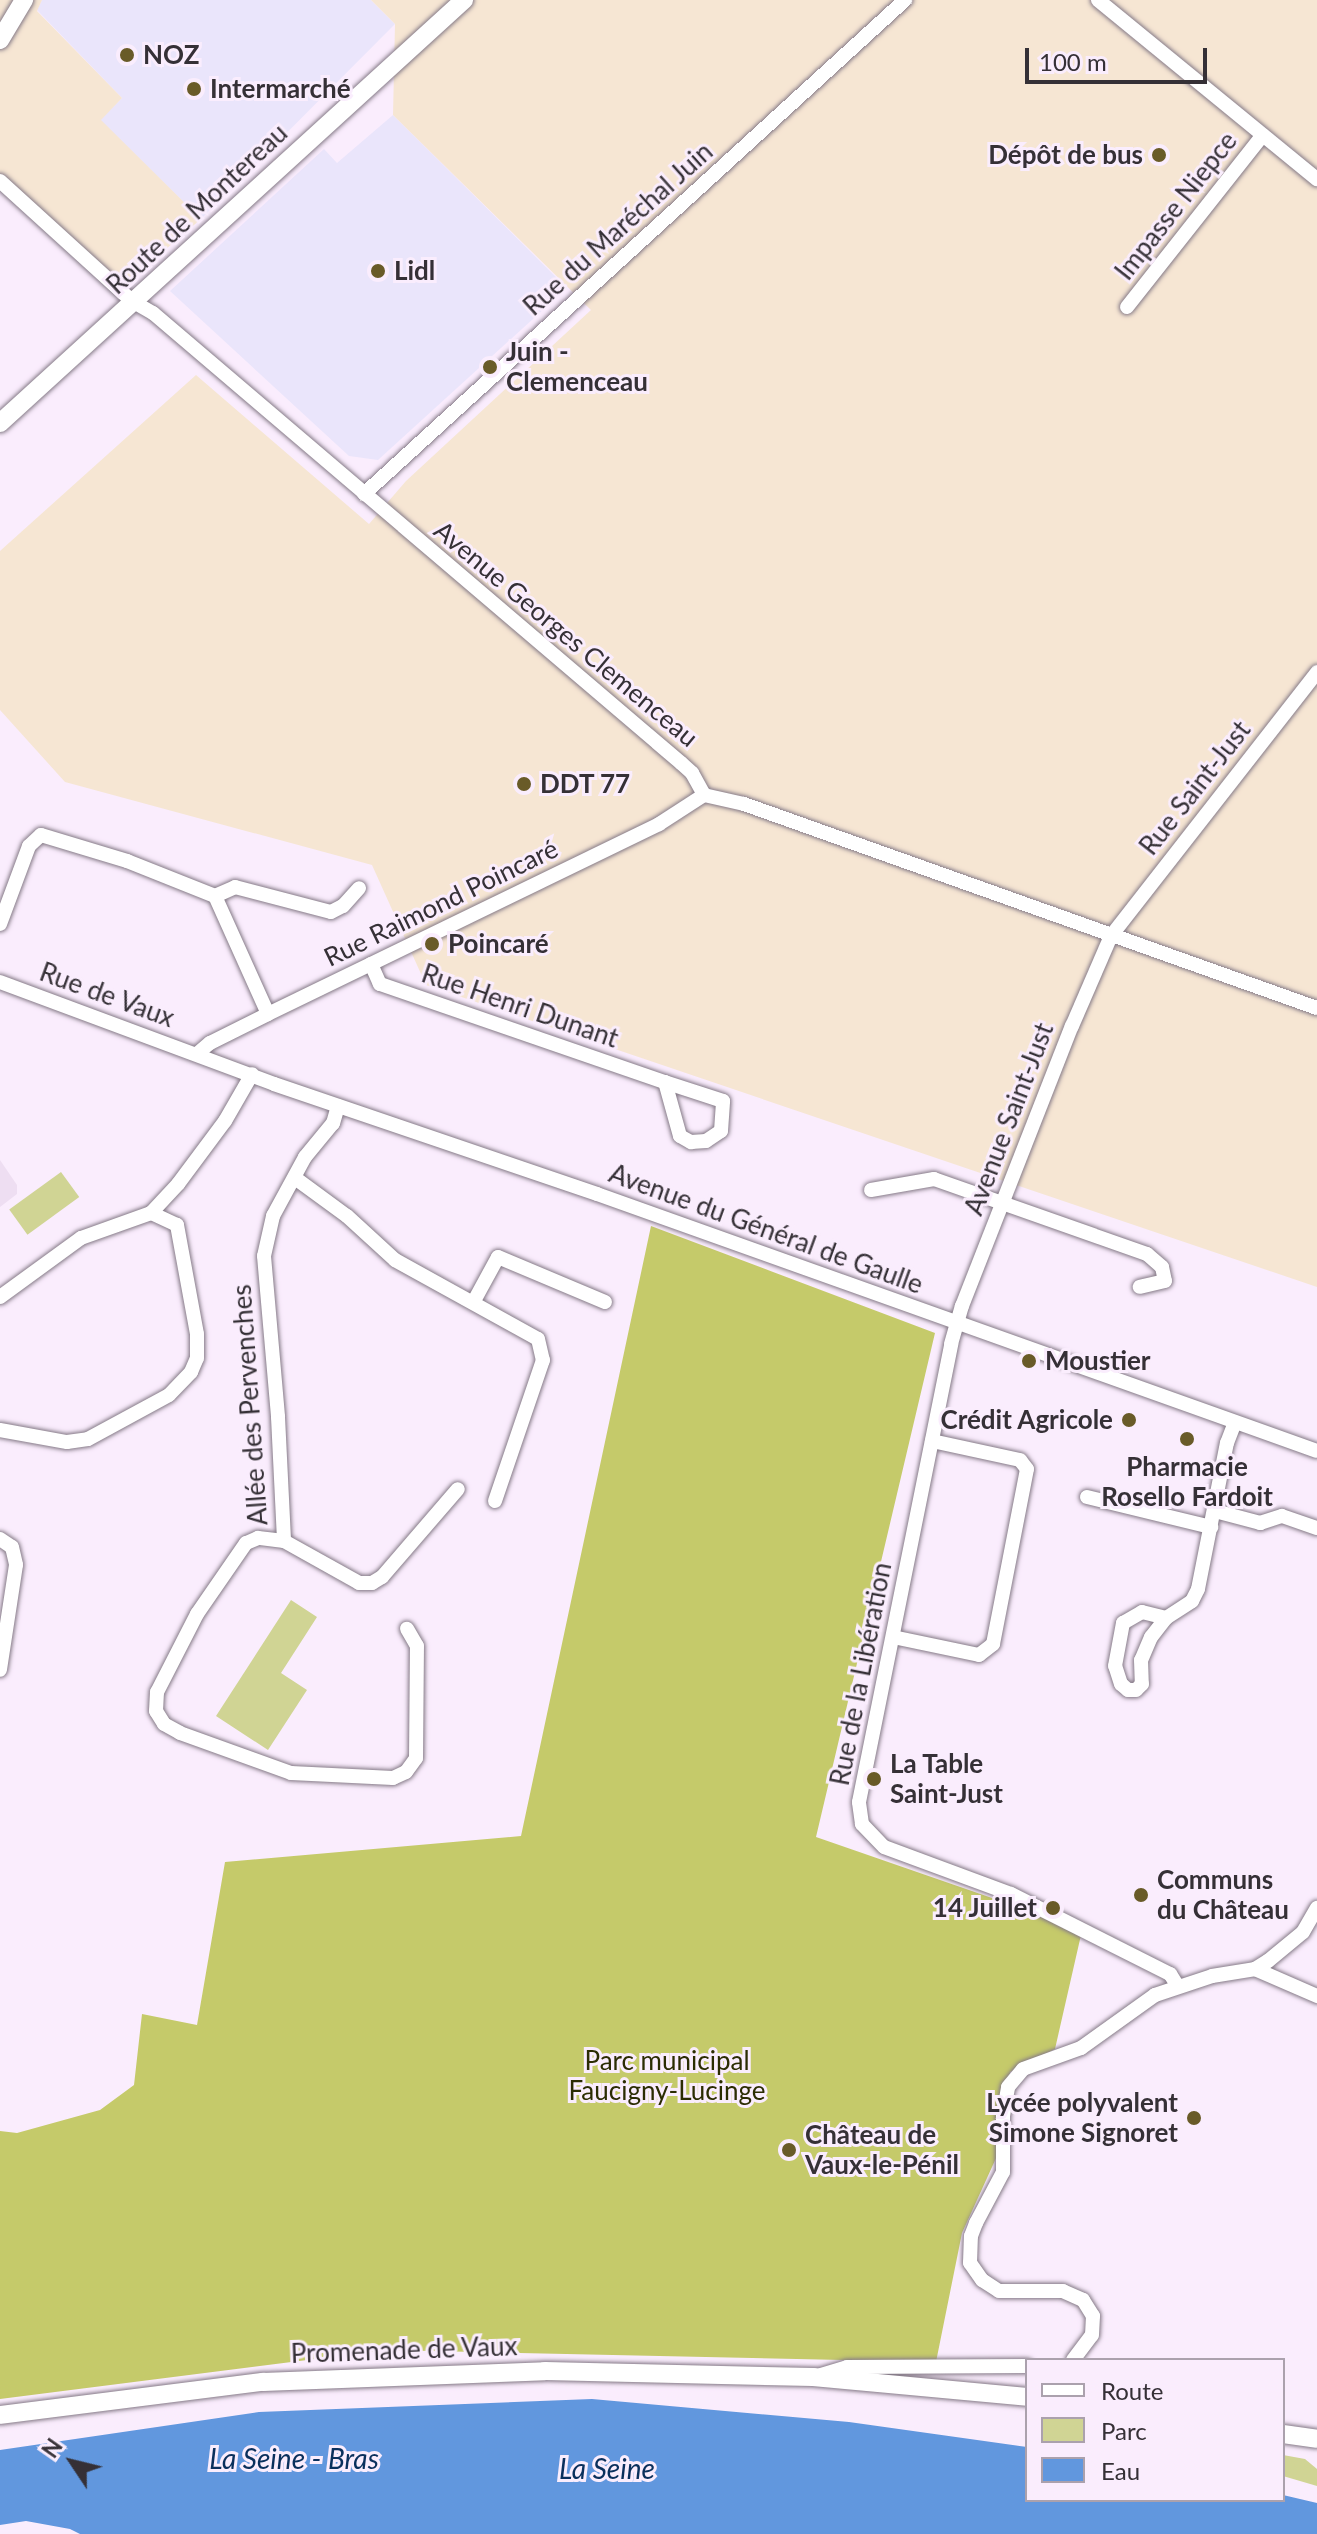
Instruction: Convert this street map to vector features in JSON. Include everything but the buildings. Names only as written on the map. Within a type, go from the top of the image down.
[{"type":"main road","points":[[0,40],[24,0]]},
{"type":"main road","name":"Route de Montereau","points":[[0,423],[464,0]]},
{"type":"main road","name":"Promenade de Vaux","points":[[0,2415],[221,2386],[292,2380],[545,2371],[813,2377],[1025,2397]]},
{"type":"main road","points":[[1285,2434],[1317,2439]]},
{"type":"street","name":"Rue du Maréchal Juin","points":[[364,494],[905,0]]},
{"type":"street","points":[[1098,0],[1317,179]]},
{"type":"street","name":"Impasse Niepce","points":[[1127,307],[1263,135]]},
{"type":"street","name":"Avenue Georges Clemenceau","points":[[0,181],[132,301],[153,313],[681,763],[692,773],[704,795]]},
{"type":"street","name":"Rue Saint-Just","points":[[1111,936],[1317,672]]},
{"type":"street","points":[[704,795],[744,804],[1317,1008]]},
{"type":"street","name":"Rue Raimond Poincaré","points":[[198,1053],[210,1043],[268,1014],[659,824],[704,795]]},
{"type":"street","points":[[0,924],[29,846],[41,835],[127,861],[215,896],[268,1014]]},
{"type":"street","points":[[215,896],[235,887],[331,912],[343,906],[359,888]]},
{"type":"street","name":"Avenue Saint-Just","points":[[958,1323],[1002,1203],[1111,936]]},
{"type":"street","name":"Rue Henri Dunant","points":[[371,964],[380,984],[723,1101],[721,1131],[706,1141],[691,1142],[680,1136],[665,1082]]},
{"type":"street","name":"Rue de Vaux","points":[[0,982],[198,1053]]},
{"type":"street","name":"Avenue du Général de Gaulle","points":[[198,1053],[338,1106],[1317,1451]]},
{"type":"street","points":[[0,1297],[81,1238],[151,1213],[178,1184],[225,1121],[252,1074]]},
{"type":"street","name":"Allée des Pervenches","points":[[338,1106],[333,1123],[305,1157],[273,1216],[264,1256],[284,1541],[359,1583],[372,1583],[382,1577],[458,1489]]},
{"type":"street","points":[[295,1178],[347,1216],[395,1260],[533,1335],[542,1346],[543,1360],[495,1501]]},
{"type":"street","points":[[871,1190],[934,1179],[1147,1254],[1162,1267],[1165,1281],[1140,1287]]},
{"type":"street","points":[[0,1430],[67,1442],[88,1439],[169,1395],[191,1372],[197,1358],[197,1334],[177,1225],[151,1213]]},
{"type":"street","points":[[474,1301],[498,1257],[605,1302]]},
{"type":"street","name":"Rue de la Libération","points":[[958,1323],[859,1802],[865,1830],[884,1847],[1011,1894],[1170,1974],[1177,1985]]},
{"type":"street","points":[[1166,1618],[1142,1612],[1123,1623],[1115,1666],[1121,1684],[1128,1690],[1136,1690],[1142,1684],[1141,1660],[1151,1637],[1166,1618],[1183,1610],[1198,1589],[1227,1443],[1235,1422]]},
{"type":"street","points":[[893,1637],[979,1655],[993,1644],[1027,1469],[1020,1460],[932,1441]]},
{"type":"street","points":[[1087,1497],[1211,1527]]},
{"type":"street","points":[[1215,1511],[1260,1523],[1282,1516],[1317,1528]]},
{"type":"street","points":[[284,1541],[258,1538],[246,1543],[197,1614],[157,1692],[156,1711],[164,1724],[180,1733],[291,1773],[393,1778],[406,1772],[416,1758],[417,1646],[407,1629]]},
{"type":"street","points":[[0,1539],[12,1547],[16,1565],[0,1670]]},
{"type":"street","points":[[1075,2358],[1092,2335],[1093,2316],[1083,2300],[1063,2291],[999,2291],[982,2280],[970,2263],[971,2236],[1003,2172],[1005,2100],[1014,2076],[1023,2069],[1081,2048],[1145,2001],[1177,1985],[1255,1969],[1294,1942],[1312,1921],[1317,1908]]},
{"type":"street","points":[[1255,1969],[1317,1996]]},
{"type":"street","points":[[813,2377],[847,2367],[1025,2366]]},
{"type":"shaded area","points":[[0,0],[42,0],[37,11],[122,98],[101,120],[201,219],[131,279],[121,281],[0,177]]},
{"type":"shaded area","points":[[42,0],[371,0],[395,24],[201,219],[100,120],[122,98],[37,10]]},
{"type":"shaded area","points":[[371,0],[1317,0],[1317,1287],[426,985],[372,865],[65,782],[0,710],[0,551],[196,375],[369,524],[406,481],[591,310],[393,115],[395,24]]},
{"type":"shaded area","points":[[393,115],[567,288],[378,460],[349,456],[170,291],[324,149],[337,163]]},
{"type":"shaded area","points":[[0,1160],[17,1185],[17,1194],[0,1207]]},
{"type":"green space","points":[[61,1172],[79,1197],[27,1235],[9,1210]]},
{"type":"green space","name":"Parc municipal Faucigny-Lucinge","points":[[651,1226],[935,1333],[816,1837],[1044,1916],[1081,1935],[1055,2049],[1010,2072],[997,2156],[962,2233],[936,2362],[386,2350],[0,2399],[0,2131],[17,2133],[100,2110],[134,2085],[142,2014],[197,2025],[225,1862],[521,1836]]},
{"type":"green space","points":[[291,1600],[317,1617],[281,1673],[307,1690],[268,1750],[216,1716]]},
{"type":"green space","points":[[1285,2455],[1305,2459],[1317,2469],[1317,2486],[1285,2477]]},
{"type":"water","name":"La Seine","points":[[592,2399],[849,2422],[1025,2447],[1025,2502],[1285,2502],[1285,2495],[1317,2503],[1317,2534],[80,2534],[70,2529],[26,2521],[0,2525],[0,2450],[259,2412]]},
{"type":"place","name":"NOZ","points":[[127,55]]},
{"type":"place","name":"Intermarché","points":[[194,89]]},
{"type":"place","name":"Dépôt de bus","points":[[1159,155]]},
{"type":"place","name":"Lidl","points":[[378,271]]},
{"type":"place","name":"Juin - Clemenceau","points":[[490,367]]},
{"type":"place","name":"DDT 77","points":[[524,784]]},
{"type":"place","name":"Poincaré","points":[[432,944]]},
{"type":"place","name":"Moustier","points":[[1029,1361]]},
{"type":"place","name":"Crédit Agricole","points":[[1129,1420]]},
{"type":"place","name":"Pharmacie Rosello Fardoit","points":[[1187,1439]]},
{"type":"place","name":"La Table Saint-Just","points":[[874,1779]]},
{"type":"place","name":"Communs du Château","points":[[1141,1895]]},
{"type":"place","name":"14 Juillet","points":[[1053,1908]]},
{"type":"place","name":"Lycée polyvalent Simone Signoret","points":[[1194,2118]]},
{"type":"place","name":"Château de Vaux-le-Pénil","points":[[789,2150]]},
{"type":"water label","name":"La Seine - Bras","points":[[294,2458]]}]
